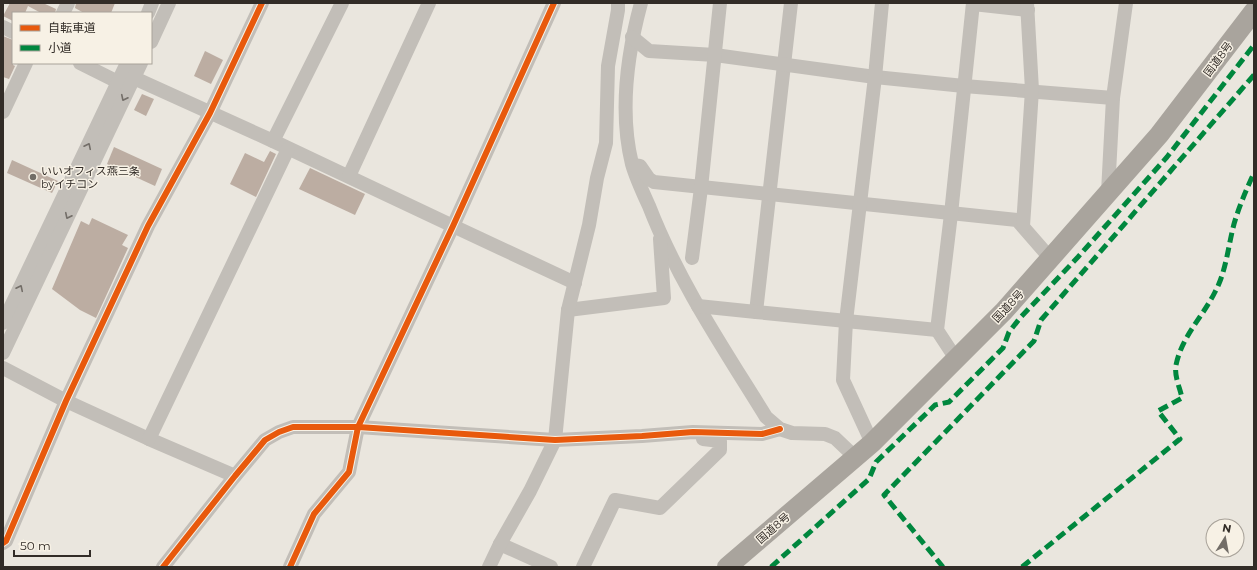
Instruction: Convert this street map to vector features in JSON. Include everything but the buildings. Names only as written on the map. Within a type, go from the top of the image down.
[{"type":"highway","name":"国道8号","points":[[727,567],[872,443],[1004,311],[1159,135],[1254,11]]},
{"type":"street","points":[[64,12],[68,3]]},
{"type":"street","points":[[152,40],[169,3]]},
{"type":"street","points":[[3,543],[6,541],[66,401],[148,226],[210,113],[262,3]]},
{"type":"street","points":[[273,141],[342,3]]},
{"type":"street","points":[[349,176],[429,3]]},
{"type":"street","points":[[290,567],[314,514],[349,472],[358,428],[554,3]]},
{"type":"street","points":[[489,567],[500,544],[530,491],[555,440],[568,310],[589,225],[597,178],[606,143],[608,66],[618,3]]},
{"type":"street","points":[[641,3],[632,37],[625,98],[628,139],[632,165],[659,233],[698,306],[766,417],[780,429],[792,433],[825,434],[835,438],[855,457]]},
{"type":"street","points":[[692,258],[701,188],[720,3]]},
{"type":"street","points":[[756,312],[791,3]]},
{"type":"street","points":[[872,443],[843,380],[846,320],[875,77],[882,3]]},
{"type":"street","points":[[1108,192],[1113,98],[1126,3]]},
{"type":"street","points":[[956,359],[937,330],[973,4],[1028,7],[1032,90],[1023,226]]},
{"type":"street","points":[[3,27],[12,32]]},
{"type":"street","points":[[632,37],[649,51],[715,55],[875,77],[1113,98]]},
{"type":"street","points":[[3,112],[26,64]]},
{"type":"street","points":[[82,64],[118,82],[134,78],[349,176],[575,283]]},
{"type":"street","points":[[3,323],[127,64]]},
{"type":"street","points":[[3,353],[141,64]]},
{"type":"street","points":[[149,439],[288,149]]},
{"type":"street","points":[[632,165],[640,166],[649,179],[654,182],[1018,220],[1051,259]]},
{"type":"street","points":[[568,310],[664,298],[659,233]]},
{"type":"street","points":[[698,306],[937,330]]},
{"type":"street","points":[[3,368],[66,401],[235,476]]},
{"type":"street","points":[[163,567],[265,440],[279,432],[293,427],[358,428],[555,440],[690,432],[762,434],[780,429]]},
{"type":"street","points":[[584,567],[614,500],[660,508],[720,450],[720,441],[694,437],[690,432]]},
{"type":"street","points":[[500,544],[551,567]]},
{"type":"marked path","points":[[771,567],[869,479],[876,462],[935,405],[949,402],[1003,348],[1009,332],[1020,318],[1078,257],[1167,157],[1254,45]]},
{"type":"marked path","points":[[943,567],[884,495],[1034,341],[1041,320],[1254,75]]},
{"type":"marked path","points":[[1022,567],[1180,439],[1158,411],[1182,398],[1176,373],[1176,365],[1179,355],[1188,336],[1219,284],[1236,218],[1254,173]]},
{"type":"cycle path","points":[[3,543],[6,541],[66,401],[148,226],[210,113],[262,3]]},
{"type":"cycle path","points":[[290,567],[314,514],[349,472],[358,427],[453,226],[554,3]]},
{"type":"cycle path","points":[[163,567],[265,440],[279,432],[293,427],[358,427],[555,440],[693,432],[762,434],[780,429]]},
{"type":"place","name":"いいオフィス燕三条 byイチコン","points":[[33,177]]}]
